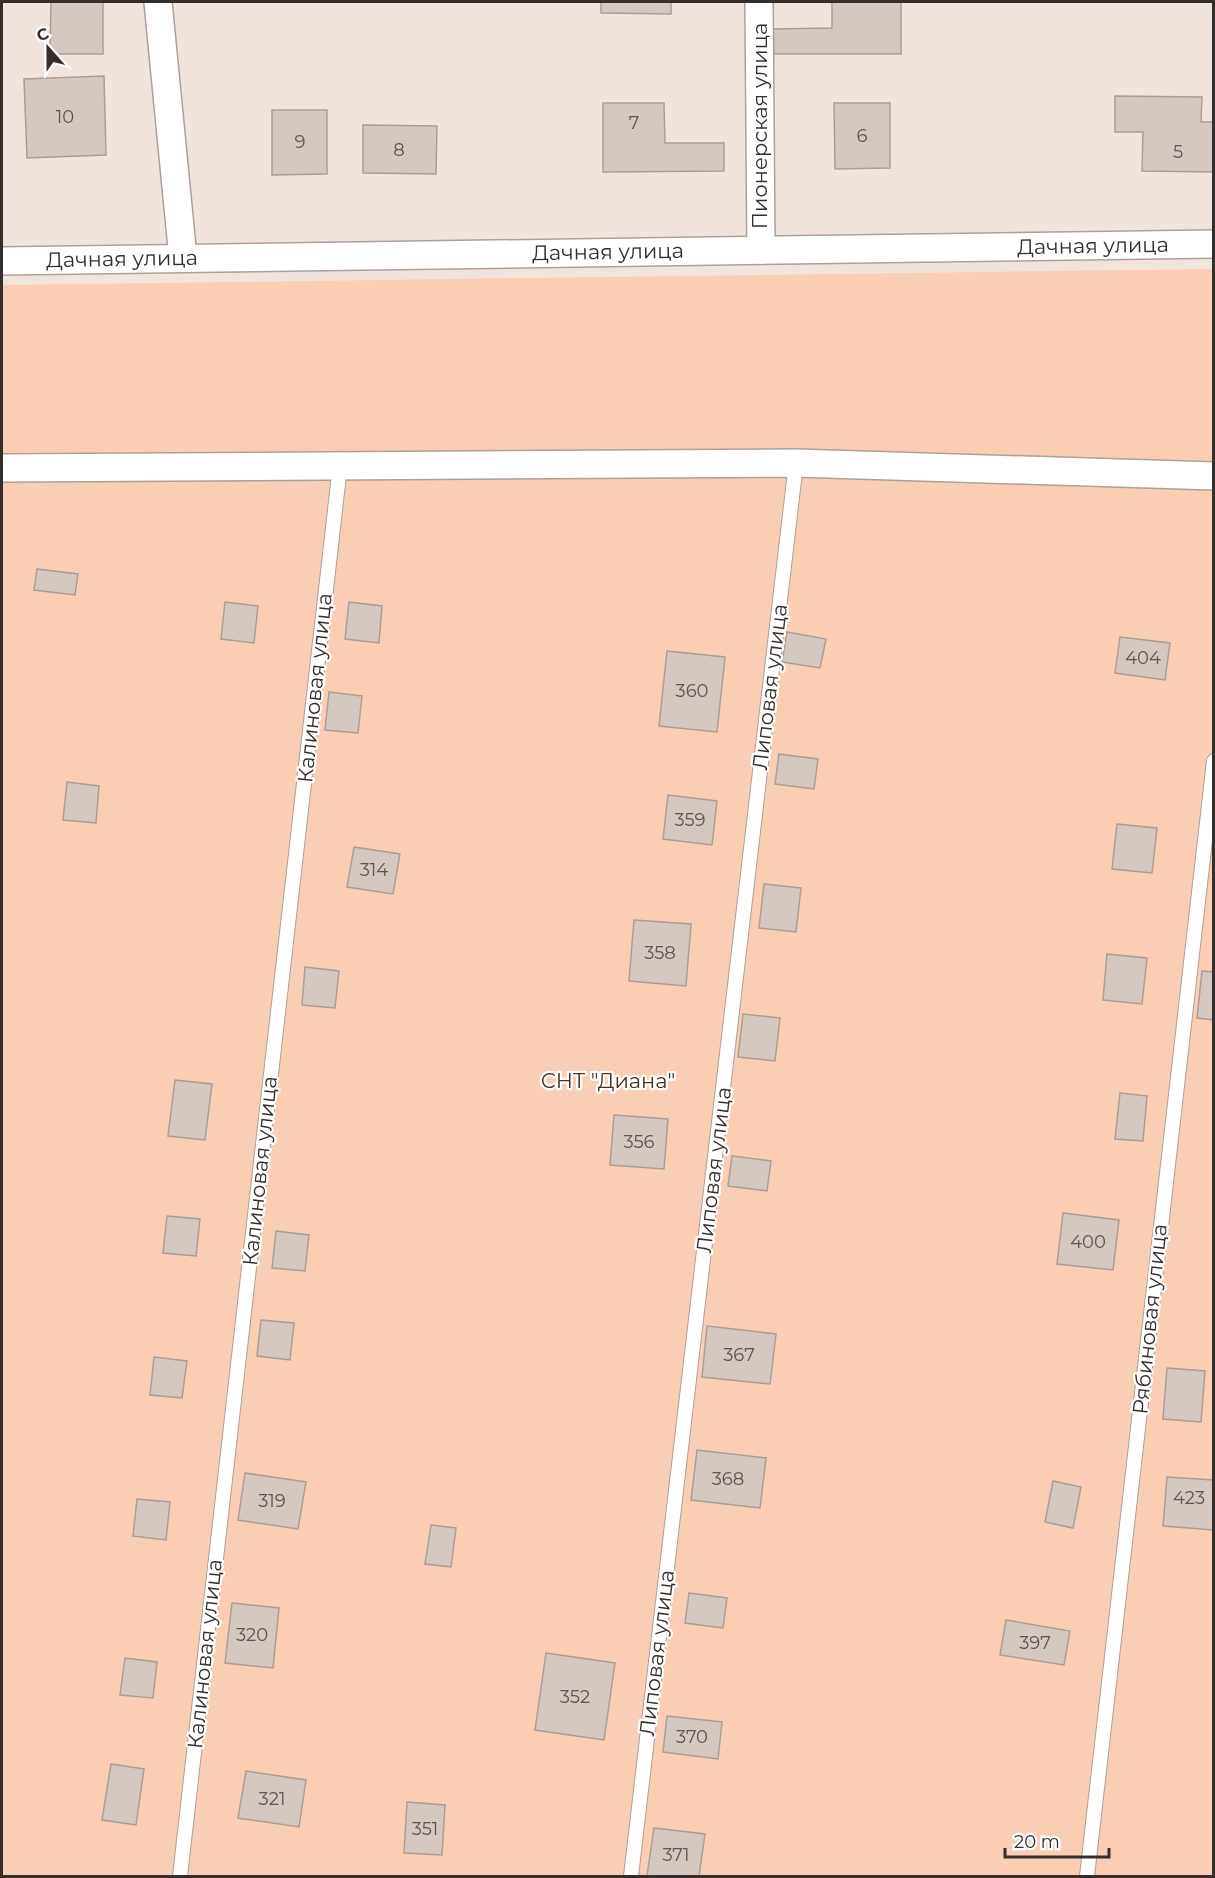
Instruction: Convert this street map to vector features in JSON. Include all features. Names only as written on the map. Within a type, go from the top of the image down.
[{"type":"street","points":[[158,2],[183,258]]},
{"type":"street","name":"Пионерская улица","points":[[759,2],[761,250]]},
{"type":"street","name":"Дачная улица","points":[[2,261],[1214,244]]},
{"type":"street","points":[[2,468],[796,463],[1214,476]]},
{"type":"lane","name":"Липовая улица","points":[[631,1876],[796,463]]},
{"type":"lane","name":"Калиновая улица","points":[[180,1876],[340,466]]},
{"type":"lane","name":"Рябиновая улица","points":[[1087,1876],[1214,761]]},
{"type":"green space","name":"СНТ \"Диана\"","points":[[1213,269],[1213,1876],[2,1876],[2,285]]},
{"type":"building","points":[[51,2],[103,2],[103,54],[50,54]]},
{"type":"building","points":[[601,2],[671,2],[671,14],[601,13]]},
{"type":"building","points":[[832,2],[901,2],[901,54],[774,54],[773,29],[832,28]]},
{"type":"building","points":[[104,76],[106,155],[27,158],[24,79]]},
{"type":"building","points":[[1115,96],[1202,97],[1201,122],[1214,122],[1214,172],[1142,171],[1143,132],[1115,132]]},
{"type":"building","points":[[603,103],[664,103],[665,143],[724,143],[724,171],[603,172]]},
{"type":"building","points":[[834,103],[890,103],[890,168],[835,169]]},
{"type":"building","points":[[272,110],[327,110],[327,174],[272,175]]},
{"type":"building","points":[[363,125],[437,126],[436,174],[363,173]]},
{"type":"building","points":[[37,569],[78,574],[75,595],[34,590]]},
{"type":"building","points":[[225,602],[258,606],[254,643],[221,639]]},
{"type":"building","points":[[349,602],[382,606],[379,643],[345,639]]},
{"type":"building","points":[[787,632],[826,639],[820,668],[782,662]]},
{"type":"building","points":[[1120,637],[1170,643],[1165,680],[1115,673]]},
{"type":"building","points":[[667,651],[725,657],[717,732],[659,726]]},
{"type":"building","points":[[329,692],[362,696],[358,733],[325,730]]},
{"type":"building","points":[[779,754],[818,759],[814,789],[775,784]]},
{"type":"building","points":[[67,782],[99,786],[96,823],[63,820]]},
{"type":"building","points":[[668,795],[717,801],[712,845],[663,839]]},
{"type":"building","points":[[1117,824],[1157,828],[1152,873],[1112,869]]},
{"type":"building","points":[[354,847],[400,854],[393,894],[347,887]]},
{"type":"building","points":[[764,884],[801,888],[796,932],[759,928]]},
{"type":"building","points":[[634,920],[691,924],[686,986],[629,981]]},
{"type":"building","points":[[1107,954],[1147,958],[1142,1004],[1103,1000]]},
{"type":"building","points":[[305,967],[339,971],[335,1008],[302,1005]]},
{"type":"building","points":[[1202,971],[1214,972],[1214,1020],[1197,1018]]},
{"type":"building","points":[[743,1014],[780,1018],[775,1061],[738,1057]]},
{"type":"building","points":[[175,1080],[212,1084],[205,1140],[168,1136]]},
{"type":"building","points":[[1120,1093],[1147,1096],[1143,1141],[1115,1139]]},
{"type":"building","points":[[614,1115],[668,1119],[664,1169],[610,1165]]},
{"type":"building","points":[[732,1156],[771,1161],[767,1191],[728,1186]]},
{"type":"building","points":[[1063,1213],[1119,1220],[1113,1270],[1057,1264]]},
{"type":"building","points":[[167,1216],[200,1219],[196,1256],[163,1253]]},
{"type":"building","points":[[276,1231],[309,1235],[305,1271],[272,1268]]},
{"type":"building","points":[[261,1320],[294,1323],[290,1360],[257,1356]]},
{"type":"building","points":[[707,1326],[776,1334],[770,1384],[702,1377]]},
{"type":"building","points":[[154,1357],[187,1361],[182,1398],[150,1395]]},
{"type":"building","points":[[1167,1368],[1205,1371],[1201,1422],[1163,1419]]},
{"type":"building","points":[[697,1450],[766,1458],[760,1508],[691,1500]]},
{"type":"building","points":[[245,1473],[306,1482],[298,1529],[238,1520]]},
{"type":"building","points":[[1167,1477],[1214,1480],[1213,1530],[1163,1526]]},
{"type":"building","points":[[1053,1481],[1081,1487],[1073,1528],[1045,1522]]},
{"type":"building","points":[[137,1499],[170,1502],[166,1540],[133,1536]]},
{"type":"building","points":[[431,1525],[456,1528],[451,1567],[425,1564]]},
{"type":"building","points":[[689,1593],[727,1598],[723,1628],[685,1623]]},
{"type":"building","points":[[232,1603],[279,1608],[273,1668],[225,1663]]},
{"type":"building","points":[[1006,1620],[1070,1631],[1064,1665],[1000,1655]]},
{"type":"building","points":[[546,1653],[615,1663],[604,1740],[535,1730]]},
{"type":"building","points":[[125,1658],[157,1662],[153,1698],[120,1695]]},
{"type":"building","points":[[667,1716],[722,1722],[718,1759],[663,1752]]},
{"type":"building","points":[[111,1764],[144,1769],[136,1825],[102,1820]]},
{"type":"building","points":[[246,1771],[306,1780],[299,1827],[238,1818]]},
{"type":"building","points":[[407,1802],[445,1805],[442,1855],[404,1853]]},
{"type":"building","points":[[654,1828],[705,1834],[699,1876],[647,1876]]}]
